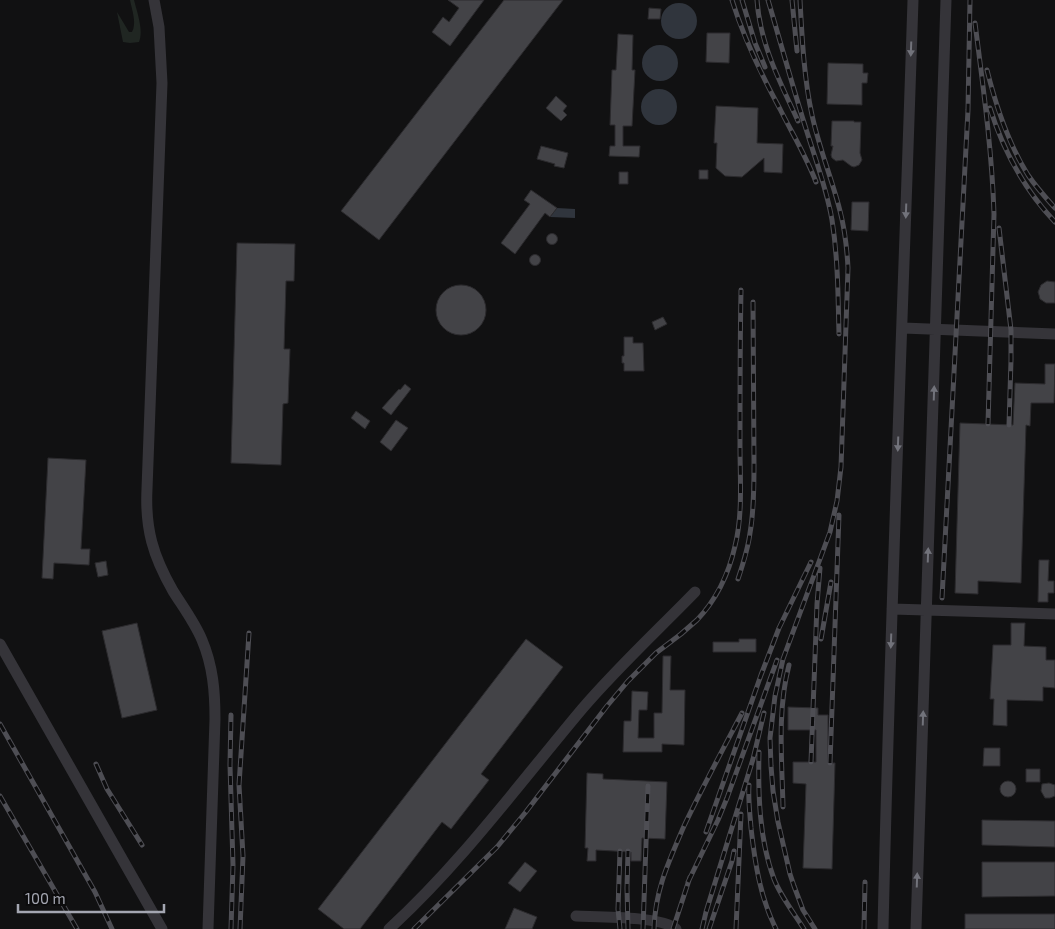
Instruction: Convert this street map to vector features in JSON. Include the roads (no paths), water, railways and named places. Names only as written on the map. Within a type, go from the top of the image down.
[{"type":"lane","points":[[154,0],[159,28],[162,83],[147,517],[155,554],[172,590],[202,639],[213,677],[215,719],[208,929]]},
{"type":"lane","points":[[883,929],[913,0]]},
{"type":"lane","points":[[916,929],[946,0]]},
{"type":"lane","points":[[902,328],[1055,334]]},
{"type":"lane","points":[[389,929],[448,869],[583,708],[621,666],[695,592]]},
{"type":"lane","points":[[892,609],[1055,614]]},
{"type":"lane","points":[[0,644],[162,929]]},
{"type":"lane","points":[[576,916],[661,922],[676,929]]},
{"type":"railway","points":[[732,0],[753,56],[816,182]]},
{"type":"railway","points":[[742,0],[755,43],[765,67]]},
{"type":"railway","points":[[757,0],[762,32],[767,47],[798,121]]},
{"type":"railway","points":[[768,0],[830,209],[837,263],[839,334]]},
{"type":"railway","points":[[792,0],[797,51]]},
{"type":"railway","points":[[800,0],[809,101],[818,139],[842,218],[848,268],[841,467],[837,501],[830,532],[783,659],[775,696],[770,738],[773,791],[790,874],[803,910],[815,929]]},
{"type":"railway","points":[[942,598],[968,110],[970,0]]},
{"type":"railway","points":[[975,23],[989,142],[994,214],[988,424]]},
{"type":"railway","points":[[987,70],[999,111],[1014,150],[1031,179],[1055,208]]},
{"type":"railway","points":[[990,108],[1001,139],[1024,183],[1055,222]]},
{"type":"railway","points":[[999,228],[1011,330],[1009,425]]},
{"type":"railway","points":[[414,929],[497,847],[628,681],[656,653],[697,620],[721,586],[738,534],[740,509],[741,290]]},
{"type":"railway","points":[[738,579],[748,545],[754,499],[753,302]]},
{"type":"railway","points":[[830,763],[839,515]]},
{"type":"railway","points":[[706,832],[779,628],[811,562]]},
{"type":"railway","points":[[811,762],[820,568]]},
{"type":"railway","points":[[821,639],[831,582]]},
{"type":"railway","points":[[240,929],[243,856],[239,785],[249,633]]},
{"type":"railway","points":[[688,882],[727,798],[777,660]]},
{"type":"railway","points":[[783,807],[782,718],[785,682],[789,665]]},
{"type":"railway","points":[[654,929],[660,888],[673,851],[742,713]]},
{"type":"railway","points":[[702,929],[753,759],[764,713]]},
{"type":"railway","points":[[231,715],[230,765],[233,865],[231,929]]},
{"type":"railway","points":[[0,724],[95,892],[112,929]]},
{"type":"railway","points":[[759,752],[760,816],[769,864],[780,892],[804,929]]},
{"type":"railway","points":[[96,764],[107,789],[142,845]]},
{"type":"railway","points":[[749,785],[751,828],[756,867],[766,905],[776,929]]},
{"type":"railway","points":[[643,929],[648,786]]},
{"type":"railway","points":[[0,796],[77,929]]},
{"type":"railway","points":[[736,929],[741,814]]},
{"type":"railway","points":[[620,851],[618,909],[620,929]]},
{"type":"railway","points":[[628,851],[628,929]]},
{"type":"railway","points":[[709,929],[734,851]]},
{"type":"railway","points":[[673,929],[690,877]]},
{"type":"railway","points":[[864,929],[865,882]]}]
